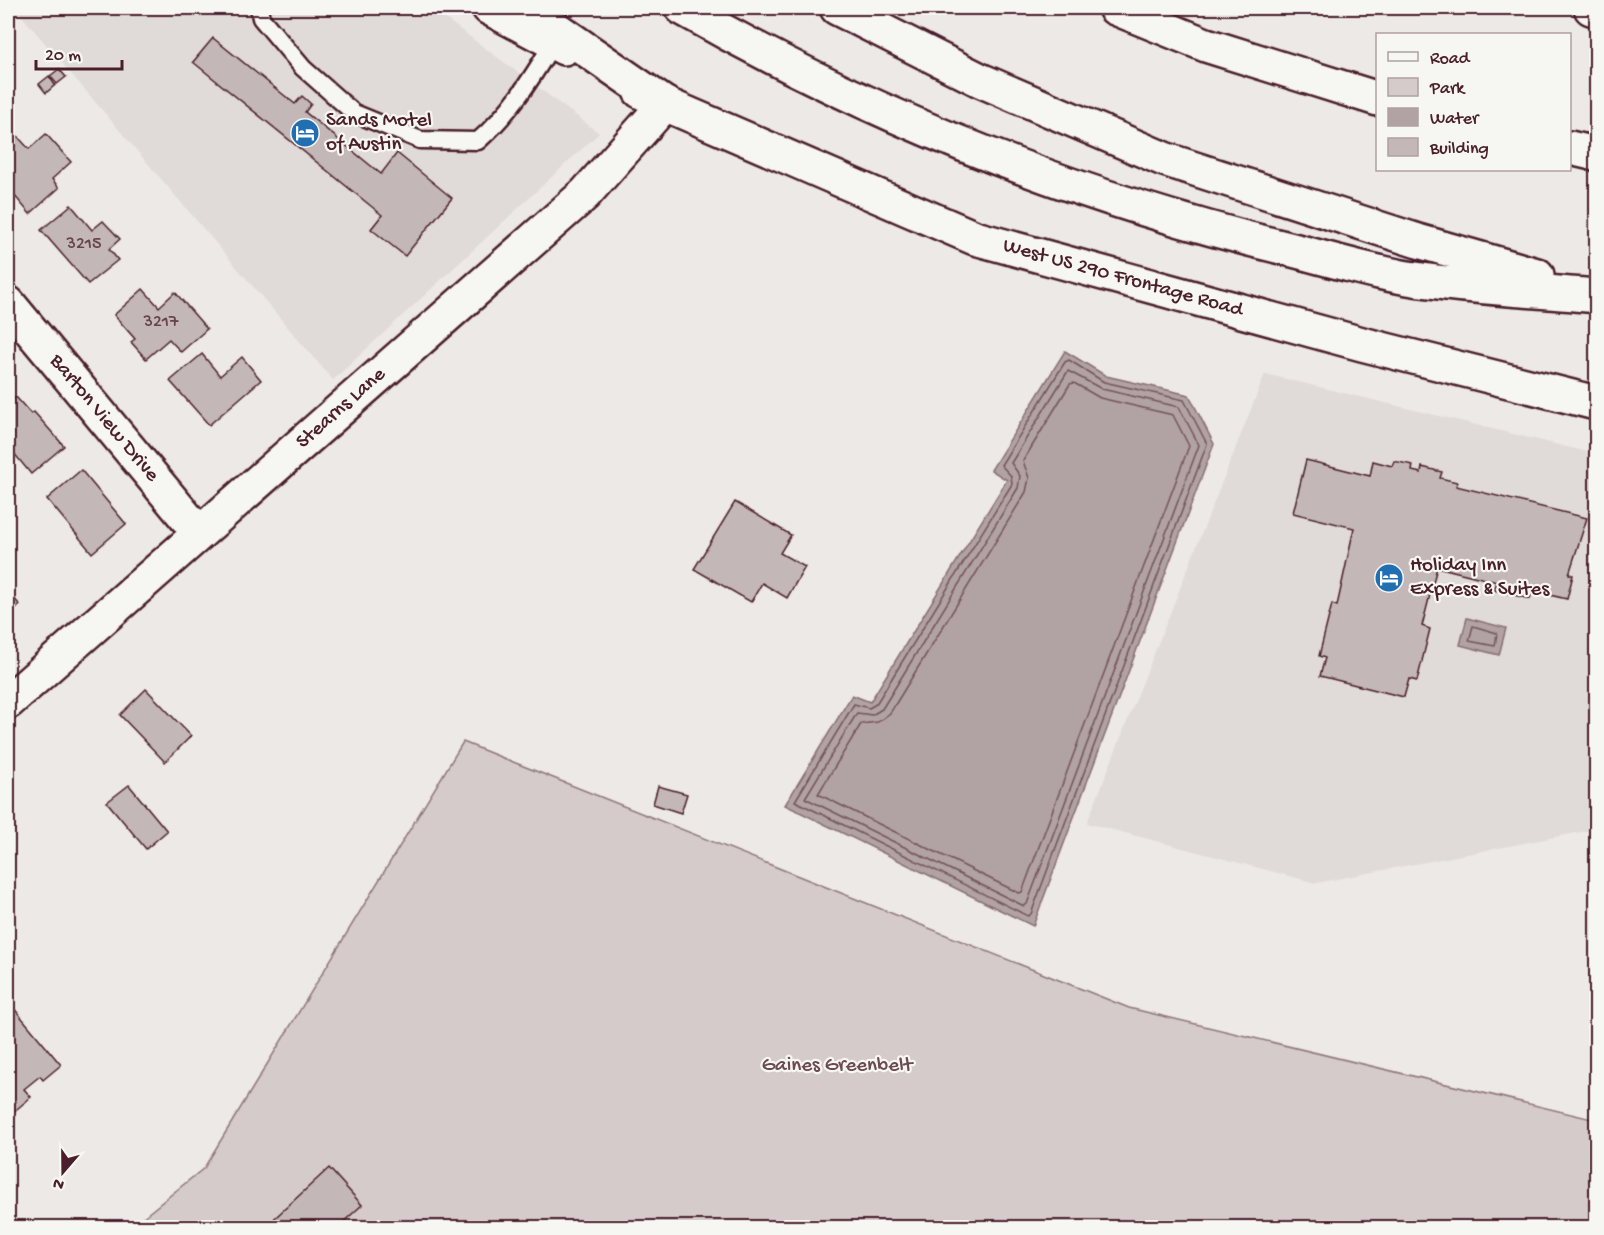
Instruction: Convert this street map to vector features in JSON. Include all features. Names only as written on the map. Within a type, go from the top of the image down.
[{"type":"main road","points":[[489,8],[665,104]]},
{"type":"main road","points":[[526,8],[665,104]]},
{"type":"main road","points":[[682,8],[765,55],[923,130],[1082,189],[1218,232],[1407,278],[1596,295]]},
{"type":"main road","points":[[837,8],[980,80],[1164,159],[1418,241],[1596,295]]},
{"type":"main road","points":[[1115,8],[1206,45],[1376,99]]},
{"type":"main road","points":[[1591,8],[1596,9]]},
{"type":"main road","name":"West US 290 Frontage Road","points":[[665,104],[975,238],[1362,344],[1596,403]]},
{"type":"main road","name":"Stearns Lane","points":[[8,702],[585,194],[665,104]]},
{"type":"main road","points":[[1571,148],[1596,154]]},
{"type":"main road","name":"Barton View Drive","points":[[8,303],[199,533]]},
{"type":"lane","points":[[259,8],[261,18],[303,68],[354,113],[420,140],[478,141],[492,129],[527,87],[554,43]]},
{"type":"shaded area","points":[[15,8],[431,8],[599,133],[333,380]]},
{"type":"shaded area","points":[[1265,374],[1596,454],[1596,829],[1316,883],[1087,823]]},
{"type":"green space","name":"Gaines Greenbelt","points":[[463,742],[1129,1008],[1596,1120],[1596,1227],[130,1228],[204,1168]]},
{"type":"water","points":[[1065,351],[1106,376],[1189,395],[1214,444],[1033,926],[785,805],[852,695],[870,702],[1007,480],[991,470]]},
{"type":"water","points":[[1467,618],[1506,628],[1499,655],[1460,645]]},
{"type":"building","name":"Sands Motel of Austin","points":[[213,38],[295,104],[302,96],[311,104],[305,112],[381,174],[397,153],[452,198],[405,256],[371,229],[382,215],[193,62]]},
{"type":"building","points":[[59,69],[66,77],[57,84],[50,76]]},
{"type":"building","points":[[49,76],[55,85],[46,93],[39,84]]},
{"type":"building","points":[[10,128],[29,149],[46,134],[71,162],[52,179],[59,188],[30,214],[8,188],[8,130]]},
{"type":"building","points":[[71,205],[92,230],[103,221],[120,239],[109,249],[118,260],[88,284],[41,230]]},
{"type":"building","points":[[143,289],[159,307],[175,292],[207,329],[181,352],[169,339],[146,359],[131,342],[135,339],[114,315]]},
{"type":"building","points":[[202,354],[220,376],[242,357],[261,380],[209,425],[170,381]]},
{"type":"building","points":[[16,397],[31,414],[34,412],[64,446],[31,474],[8,446],[8,404]]},
{"type":"building","name":"Holiday Inn Express & Suites","points":[[1306,460],[1370,476],[1373,461],[1392,466],[1394,461],[1413,465],[1412,471],[1421,473],[1422,467],[1442,472],[1440,478],[1457,482],[1456,486],[1587,518],[1569,574],[1573,575],[1567,599],[1532,591],[1530,599],[1494,590],[1497,582],[1437,567],[1422,626],[1430,629],[1417,681],[1409,679],[1404,697],[1320,676],[1325,658],[1319,656],[1332,604],[1337,606],[1354,528],[1293,513]]},
{"type":"building","points":[[81,470],[126,524],[92,553],[47,499]]},
{"type":"building","points":[[735,502],[791,535],[780,553],[805,567],[787,598],[762,583],[751,602],[694,569]]},
{"type":"building","points":[[8,592],[20,605],[8,617]]},
{"type":"building","points":[[146,689],[191,736],[165,762],[120,715]]},
{"type":"building","points":[[129,785],[167,831],[146,849],[107,802]]},
{"type":"building","points":[[658,786],[687,794],[681,813],[653,804]]},
{"type":"building","points":[[12,1006],[61,1065],[43,1080],[40,1076],[24,1089],[31,1097],[10,1115],[8,1112],[8,1009]]},
{"type":"building","points":[[329,1168],[362,1205],[340,1225],[343,1228],[264,1228]]},
{"type":"place","name":"Sands Motel of Austin","points":[[305,133]]},
{"type":"place","name":"Holiday Inn Express & Suites","points":[[1389,578]]}]
